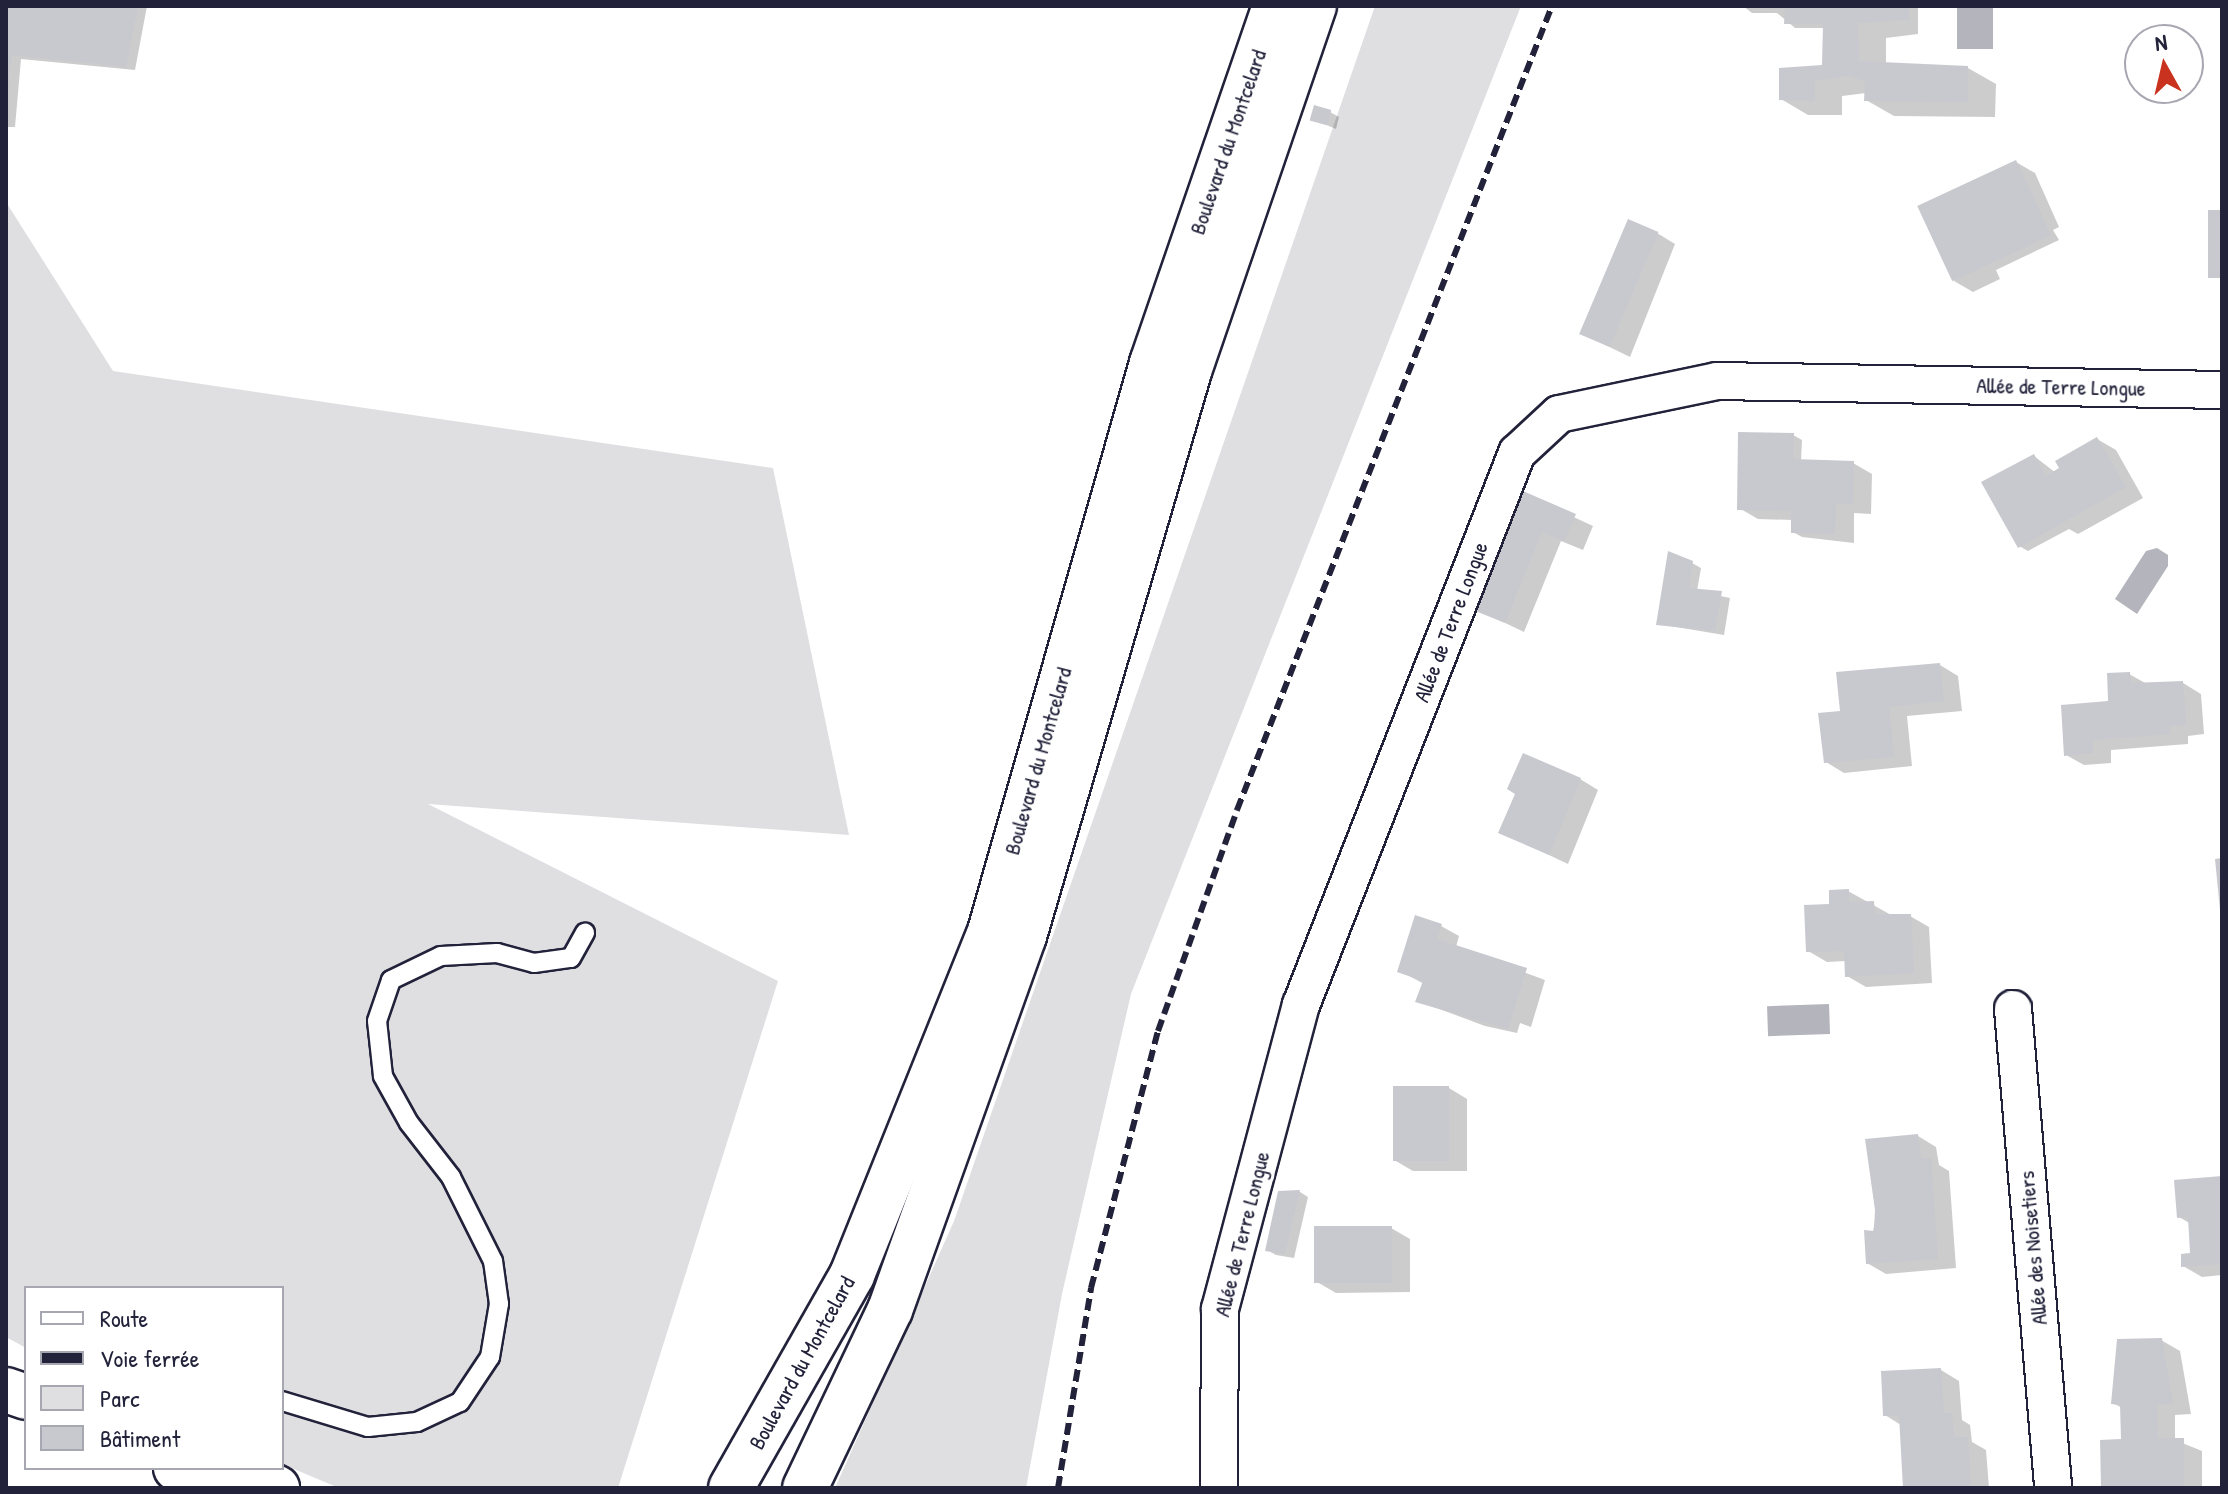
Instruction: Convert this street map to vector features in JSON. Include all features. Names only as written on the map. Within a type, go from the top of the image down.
[{"type":"main road","name":"Boulevard du Montcelard","points":[[731,1488],[852,1275],[989,935],[1152,363],[1275,6]]},
{"type":"main road","name":"Boulevard du Montcelard","points":[[805,1488],[890,1310],[1024,936],[1189,371],[1314,6]]},
{"type":"main road","points":[[179,1470],[210,1488]]},
{"type":"main road","points":[[241,1470],[277,1488]]},
{"type":"street","name":"Allée de Terre Longue","points":[[1219,1488],[1220,1309],[1301,1005],[1517,453],[1559,414],[1717,381],[2222,390]]},
{"type":"street","name":"Allée des Noisetiers","points":[[2013,1009],[2053,1488]]},
{"type":"lane","points":[[284,1402],[368,1427],[417,1422],[460,1402],[490,1357],[499,1304],[493,1261],[451,1177],[409,1123],[383,1076],[377,1021],[391,980],[441,956],[497,953],[534,963],[571,958],[585,933]]},
{"type":"green space","points":[[1375,6],[1521,6],[1131,994],[1062,1294],[1026,1488],[835,1488],[954,1221]]},
{"type":"green space","points":[[6,202],[113,371],[773,468],[849,835],[428,804],[778,981],[618,1488],[339,1488],[284,1465],[284,1286],[24,1286],[24,1347],[6,1337]]},
{"type":"shaded area","points":[[1957,6],[1993,6],[1993,49],[1957,49]]},
{"type":"shaded area","points":[[2157,548],[2168,555],[2168,566],[2137,614],[2115,599],[2146,551]]},
{"type":"shaded area","points":[[1829,1004],[1830,1034],[1768,1036],[1767,1006]]},
{"type":"building","points":[[6,6],[138,6],[126,67],[12,55],[6,104]]},
{"type":"building","points":[[1741,6],[1909,6],[1909,20],[1858,23],[1859,61],[1968,66],[1968,102],[1864,101],[1865,81],[1849,76],[1815,81],[1815,101],[1779,100],[1779,68],[1822,65],[1823,24],[1784,24],[1785,9]]},
{"type":"building","points":[[1314,105],[1331,110],[1327,125],[1310,120]]},
{"type":"building","points":[[2016,160],[2051,235],[1952,281],[1917,206]]},
{"type":"building","points":[[2208,210],[2222,210],[2222,278],[2208,278]]},
{"type":"building","points":[[1628,219],[1658,232],[1610,347],[1579,334]]},
{"type":"building","points":[[1738,432],[1794,433],[1793,459],[1854,461],[1853,504],[1836,504],[1835,534],[1791,533],[1791,511],[1737,510]]},
{"type":"building","points":[[2097,437],[2126,487],[2018,548],[1981,482],[2034,454],[2046,476],[2059,468],[2055,461]]},
{"type":"building","points":[[1523,491],[1576,514],[1564,541],[1542,532],[1505,623],[1473,610]]},
{"type":"building","points":[[1668,551],[1693,561],[1689,588],[1722,591],[1715,631],[1656,625]]},
{"type":"building","points":[[1940,663],[1944,701],[1889,707],[1894,757],[1824,763],[1818,713],[1840,711],[1836,672]]},
{"type":"building","points":[[2130,672],[2131,683],[2183,681],[2186,725],[2170,726],[2170,734],[2093,740],[2093,753],[2064,756],[2061,705],[2108,701],[2107,673]]},
{"type":"building","points":[[1523,753],[1581,778],[1549,855],[1498,833],[1515,794],[1507,789]]},
{"type":"building","points":[[2222,858],[2222,910],[2220,910],[2215,859]]},
{"type":"building","points":[[1849,889],[1849,902],[1874,901],[1875,914],[1911,914],[1914,973],[1845,977],[1844,951],[1806,952],[1804,905],[1829,904],[1829,890]]},
{"type":"building","points":[[1415,915],[1442,924],[1437,939],[1527,968],[1508,1029],[1415,1002],[1423,981],[1397,972]]},
{"type":"building","points":[[1393,1086],[1449,1086],[1449,1161],[1393,1161]]},
{"type":"building","points":[[1918,1134],[1921,1158],[1931,1158],[1938,1259],[1866,1264],[1864,1230],[1874,1231],[1875,1210],[1865,1139]]},
{"type":"building","points":[[2222,1176],[2222,1264],[2181,1267],[2181,1254],[2190,1253],[2188,1217],[2177,1218],[2174,1180]]},
{"type":"building","points":[[1300,1190],[1285,1254],[1265,1251],[1278,1191]]},
{"type":"building","points":[[1314,1226],[1392,1226],[1392,1283],[1314,1283]]},
{"type":"building","points":[[2162,1338],[2173,1404],[2157,1405],[2158,1438],[2184,1438],[2184,1488],[2101,1488],[2100,1440],[2121,1439],[2120,1405],[2111,1404],[2117,1339]]},
{"type":"building","points":[[1941,1368],[1944,1413],[1952,1413],[1954,1437],[1968,1437],[1971,1485],[1903,1488],[1899,1416],[1883,1416],[1881,1371]]},
{"type":"railway","points":[[1058,1488],[1091,1288],[1158,1031],[1237,810],[1552,6]]}]
